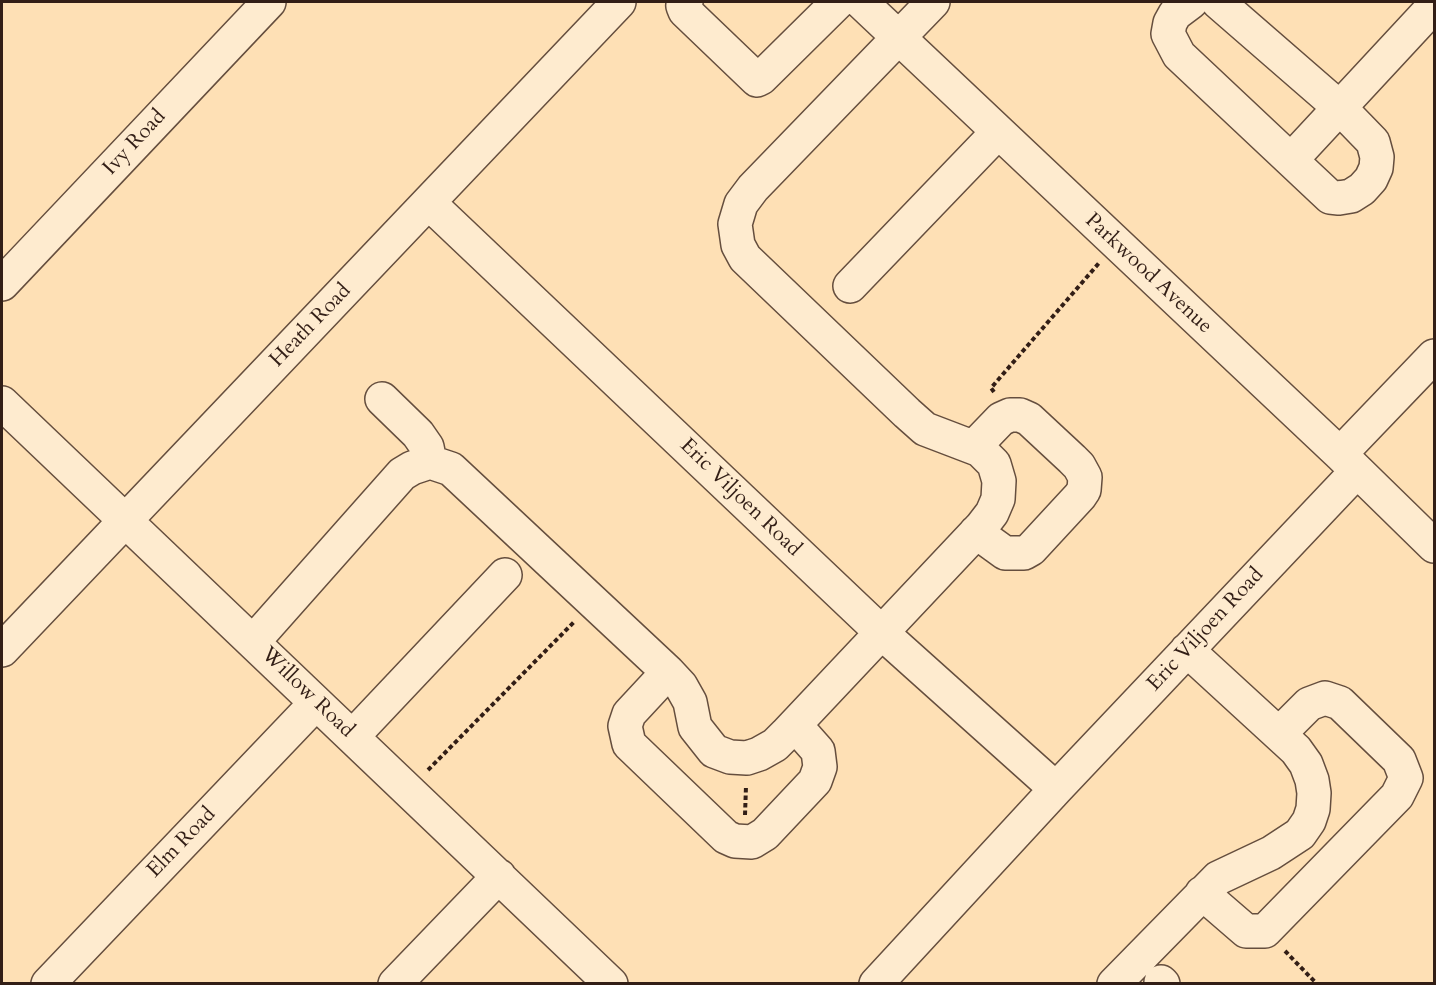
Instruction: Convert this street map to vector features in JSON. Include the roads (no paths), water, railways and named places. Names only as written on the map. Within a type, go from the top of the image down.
[{"type":"street","name":"Ivy Road","points":[[2,284],[269,2]]},
{"type":"street","name":"Heath Road","points":[[2,650],[619,2]]},
{"type":"street","points":[[686,2],[685,11],[753,79],[757,80],[838,2]]},
{"type":"street","name":"Parkwood Avenue","points":[[861,2],[1349,462],[1434,546]]},
{"type":"street","points":[[253,642],[402,474],[430,462],[451,469],[668,672],[681,686],[690,702],[694,727],[714,751],[730,758],[747,758],[774,745],[976,532],[992,513],[998,499],[999,481],[994,464],[980,450],[925,429],[745,258],[736,236],[735,224],[741,204],[753,188],[933,2]]},
{"type":"street","points":[[1191,2],[1175,14],[1170,23],[1168,34],[1179,55],[1330,197],[1351,196],[1362,189],[1371,179],[1376,168],[1376,148],[1373,142],[1340,108],[1218,2]]},
{"type":"street","points":[[1291,160],[1434,6]]},
{"type":"street","points":[[850,286],[998,132]]},
{"type":"street","name":"Eric Viljoen Road","points":[[429,203],[882,633],[1056,789]]},
{"type":"street","name":"Eric Viljoen Road","points":[[876,984],[1187,650],[1349,462],[1434,356]]},
{"type":"street","points":[[382,399],[428,447],[430,462]]},
{"type":"street","name":"Willow Road","points":[[2,403],[611,984]]},
{"type":"street","points":[[974,447],[1001,419],[1010,415],[1020,415],[1029,419],[1072,459],[1079,466],[1084,477],[1084,490],[1080,496],[1031,549],[1024,553],[1005,553],[976,532]]},
{"type":"street","points":[[352,737],[505,575]]},
{"type":"street","points":[[1114,984],[1202,893],[1226,873],[1284,845],[1299,834],[1310,821],[1314,794],[1312,780],[1306,764],[1296,750],[1187,650]]},
{"type":"street","points":[[668,672],[629,714],[625,726],[629,744],[726,837],[735,841],[752,842],[765,834],[819,774],[818,751],[795,725]]},
{"type":"street","points":[[1202,893],[1246,931],[1265,931],[1397,796],[1406,778],[1399,760],[1340,703],[1325,698],[1309,704],[1279,734]]},
{"type":"street","name":"Elm Road","points":[[48,984],[316,703]]},
{"type":"street","points":[[395,984],[499,876]]}]
